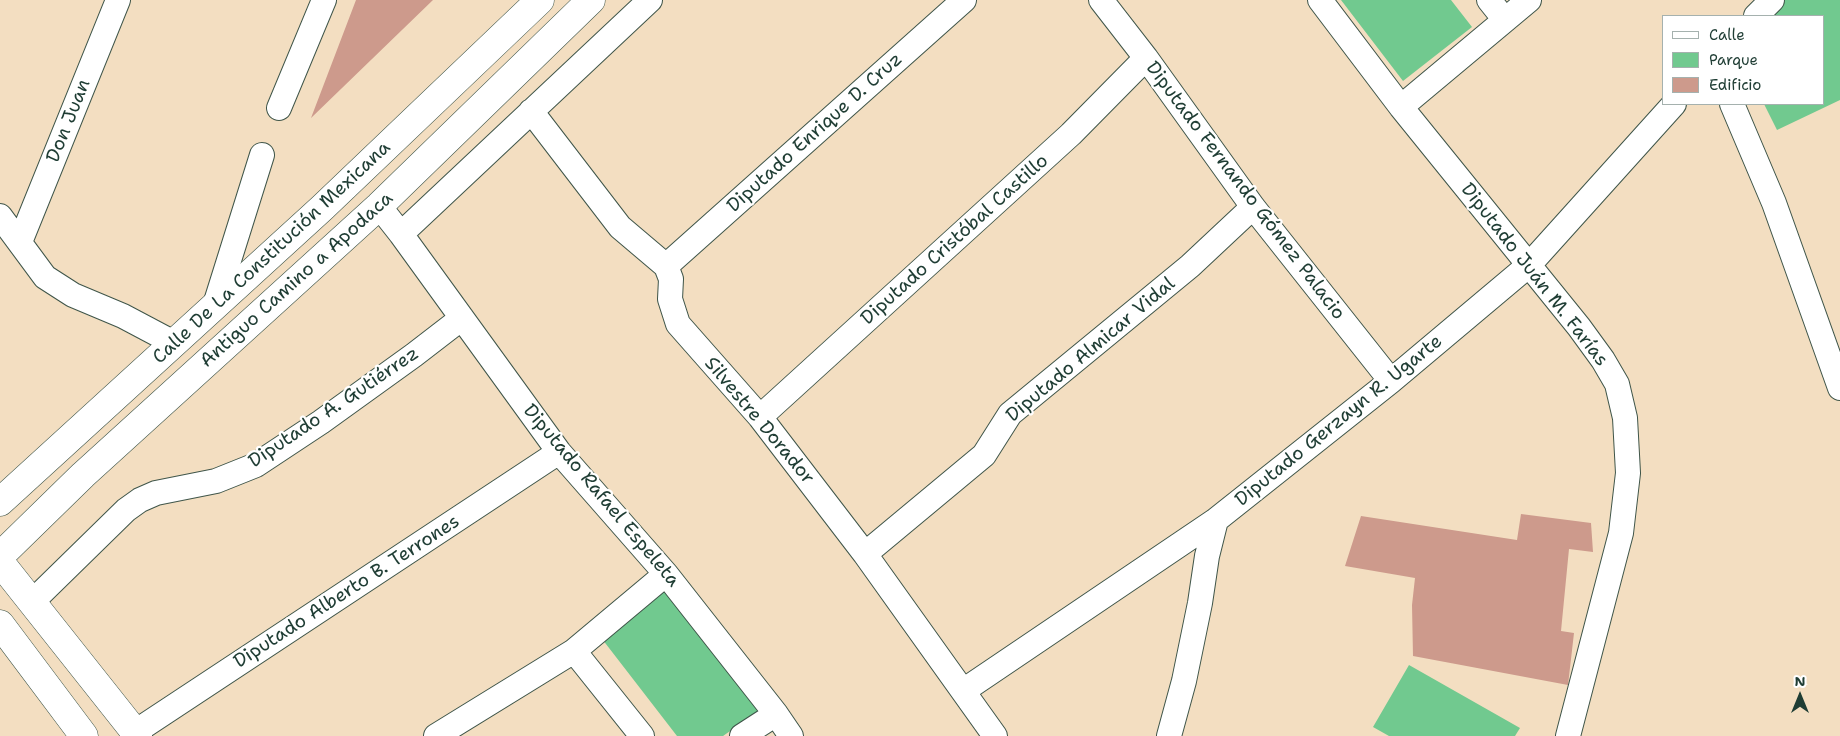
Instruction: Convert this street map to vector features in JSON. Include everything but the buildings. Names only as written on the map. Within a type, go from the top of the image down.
[{"type":"street","name":"Don Juan","points":[[20,242],[118,0]]},
{"type":"street","points":[[279,108],[324,0]]},
{"type":"street","name":"Calle De La Constitución Mexicana","points":[[0,502],[322,208],[540,0]]},
{"type":"street","name":"Antiguo Camino a Apodaca","points":[[0,556],[83,475],[379,206],[591,0]]},
{"type":"street","points":[[401,234],[650,0]]},
{"type":"street","name":"Diputado Enrique D. Cruz","points":[[666,266],[964,0]]},
{"type":"street","name":"Diputado Fernando Gómez Palacio","points":[[1101,0],[1146,58],[1253,207],[1391,381]]},
{"type":"street","name":"Diputado Juán M. Farías","points":[[1320,0],[1400,107],[1579,327],[1603,360],[1617,384],[1626,418],[1628,473],[1620,533],[1568,736]]},
{"type":"street","points":[[1489,0],[1506,20]]},
{"type":"street","points":[[1400,107],[1529,0]]},
{"type":"street","points":[[1757,15],[1772,0]]},
{"type":"street","name":"Diputado Cristóbal Castillo","points":[[760,417],[1071,134],[1146,58]]},
{"type":"street","name":"Diputado Gerzayn R. Ugarte","points":[[963,691],[1216,520],[1391,381],[1529,265],[1673,105]]},
{"type":"street","points":[[1732,105],[1774,203],[1840,388]]},
{"type":"street","points":[[531,111],[620,228],[666,266]]},
{"type":"street","points":[[215,305],[262,155]]},
{"type":"street","name":"Diputado Rafael Espeleta","points":[[379,206],[559,452],[666,574],[776,714],[790,736]]},
{"type":"street","name":"Diputado Almicar Vidal","points":[[865,554],[984,455],[1010,414],[1190,266],[1253,207]]},
{"type":"street","points":[[0,216],[45,277],[73,295],[123,316],[174,343]]},
{"type":"street","name":"Silvestre Dorador","points":[[666,266],[671,279],[670,299],[678,324],[760,417],[865,554],[995,736]]},
{"type":"street","name":"Diputado A. Gutiérrez","points":[[33,602],[126,510],[140,500],[156,493],[216,481],[256,465],[329,417],[414,356],[462,318]]},
{"type":"street","name":"Diputado Alberto B. Terrones","points":[[136,734],[559,452]]},
{"type":"street","points":[[1169,736],[1184,681],[1200,603],[1207,556],[1216,520]]},
{"type":"street","points":[[0,562],[136,734]]},
{"type":"street","points":[[436,736],[574,651],[666,574]]},
{"type":"street","points":[[0,624],[84,736]]},
{"type":"street","points":[[574,651],[642,736]]},
{"type":"street","points":[[742,736],[776,714]]},
{"type":"green space","points":[[1341,0],[1451,0],[1472,27],[1403,81]]},
{"type":"green space","points":[[1781,0],[1840,0],[1840,100],[1777,130],[1764,105],[1825,105],[1825,15],[1769,15]]},
{"type":"green space","points":[[670,583],[763,708],[723,736],[677,736],[599,635]]},
{"type":"green space","points":[[1409,665],[1520,728],[1515,736],[1389,736],[1373,727]]}]
